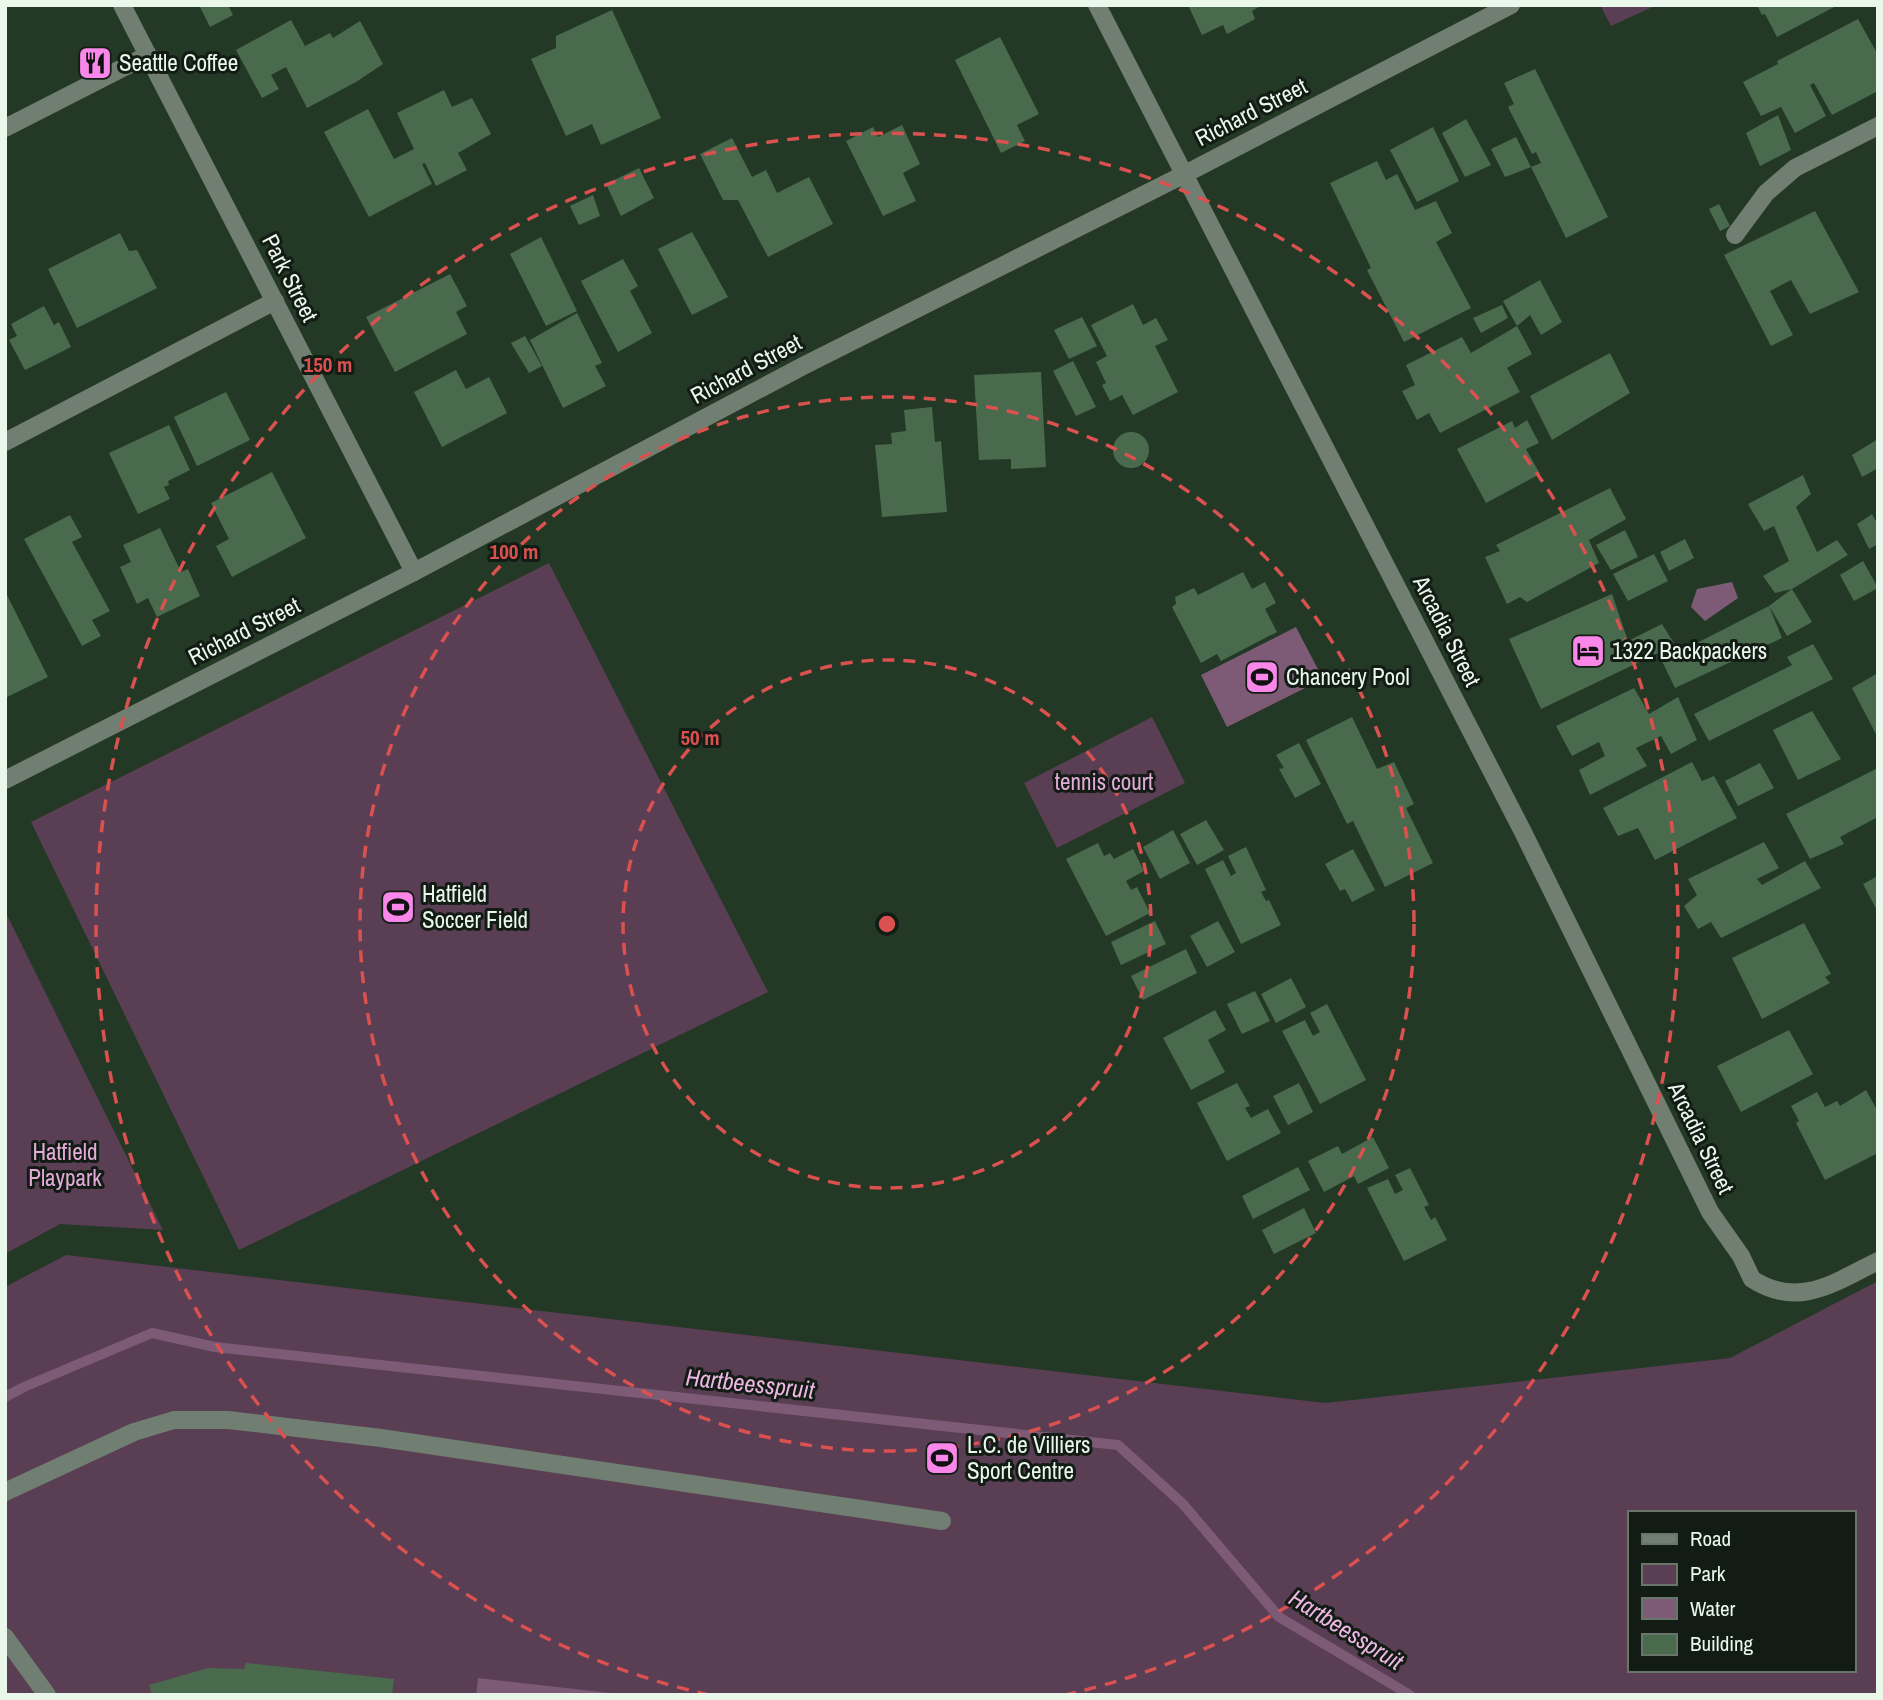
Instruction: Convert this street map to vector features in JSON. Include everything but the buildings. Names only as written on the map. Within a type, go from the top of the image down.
[{"type":"street","name":"Park Street","points":[[122,5],[414,572]]},
{"type":"street","name":"Arcadia Street","points":[[1097,5],[1522,832],[1710,1212],[1741,1256],[1752,1279],[1763,1287],[1781,1293],[1795,1294],[1814,1290],[1839,1281],[1878,1261]]},
{"type":"street","name":"Richard Street","points":[[5,780],[414,572],[803,366],[1185,174],[1511,5]]},
{"type":"street","points":[[5,128],[148,55]]},
{"type":"street","points":[[1735,235],[1766,193],[1795,168],[1878,126]]},
{"type":"street","points":[[5,443],[275,302]]},
{"type":"street","points":[[5,1492],[134,1432],[174,1420],[217,1419],[381,1438],[942,1521]]},
{"type":"street","points":[[5,1637],[47,1695]]},
{"type":"green space","points":[[1600,5],[1657,5],[1611,26]]},
{"type":"green space","name":"Hatfield Soccer Field","points":[[549,563],[768,992],[239,1250],[31,822]]},
{"type":"green space","name":"tennis court","points":[[1152,717],[1185,783],[1057,848],[1024,783]]},
{"type":"green space","name":"Hatfield Playpark","points":[[5,911],[163,1230],[60,1224],[5,1254]]},
{"type":"green space","name":"L.C. de Villiers Sport Centre","points":[[66,1255],[1325,1403],[1730,1358],[1878,1281],[1878,1695],[5,1695],[5,1287]]},
{"type":"water","points":[[1732,582],[1738,598],[1705,621],[1691,607],[1697,589]]},
{"type":"water","name":"Chancery Pool","points":[[1296,627],[1323,679],[1227,727],[1201,675]]},
{"type":"water","points":[[478,1678],[610,1693],[610,1695],[476,1695]]},
{"type":"waterway","name":"Hartbeesspruit","points":[[5,1397],[152,1333],[215,1347],[1118,1445],[1183,1504],[1279,1617],[1410,1695]]},
{"type":"place","name":"Seattle Coffee","points":[[95,63]]},
{"type":"place","name":"1322 Backpackers","points":[[1588,651]]},
{"type":"place","name":"Chancery Pool","points":[[1262,677]]},
{"type":"place","name":"Hatfield Soccer Field","points":[[398,907]]},
{"type":"place","name":"L.C. de Villiers Sport Centre","points":[[942,1458]]}]
